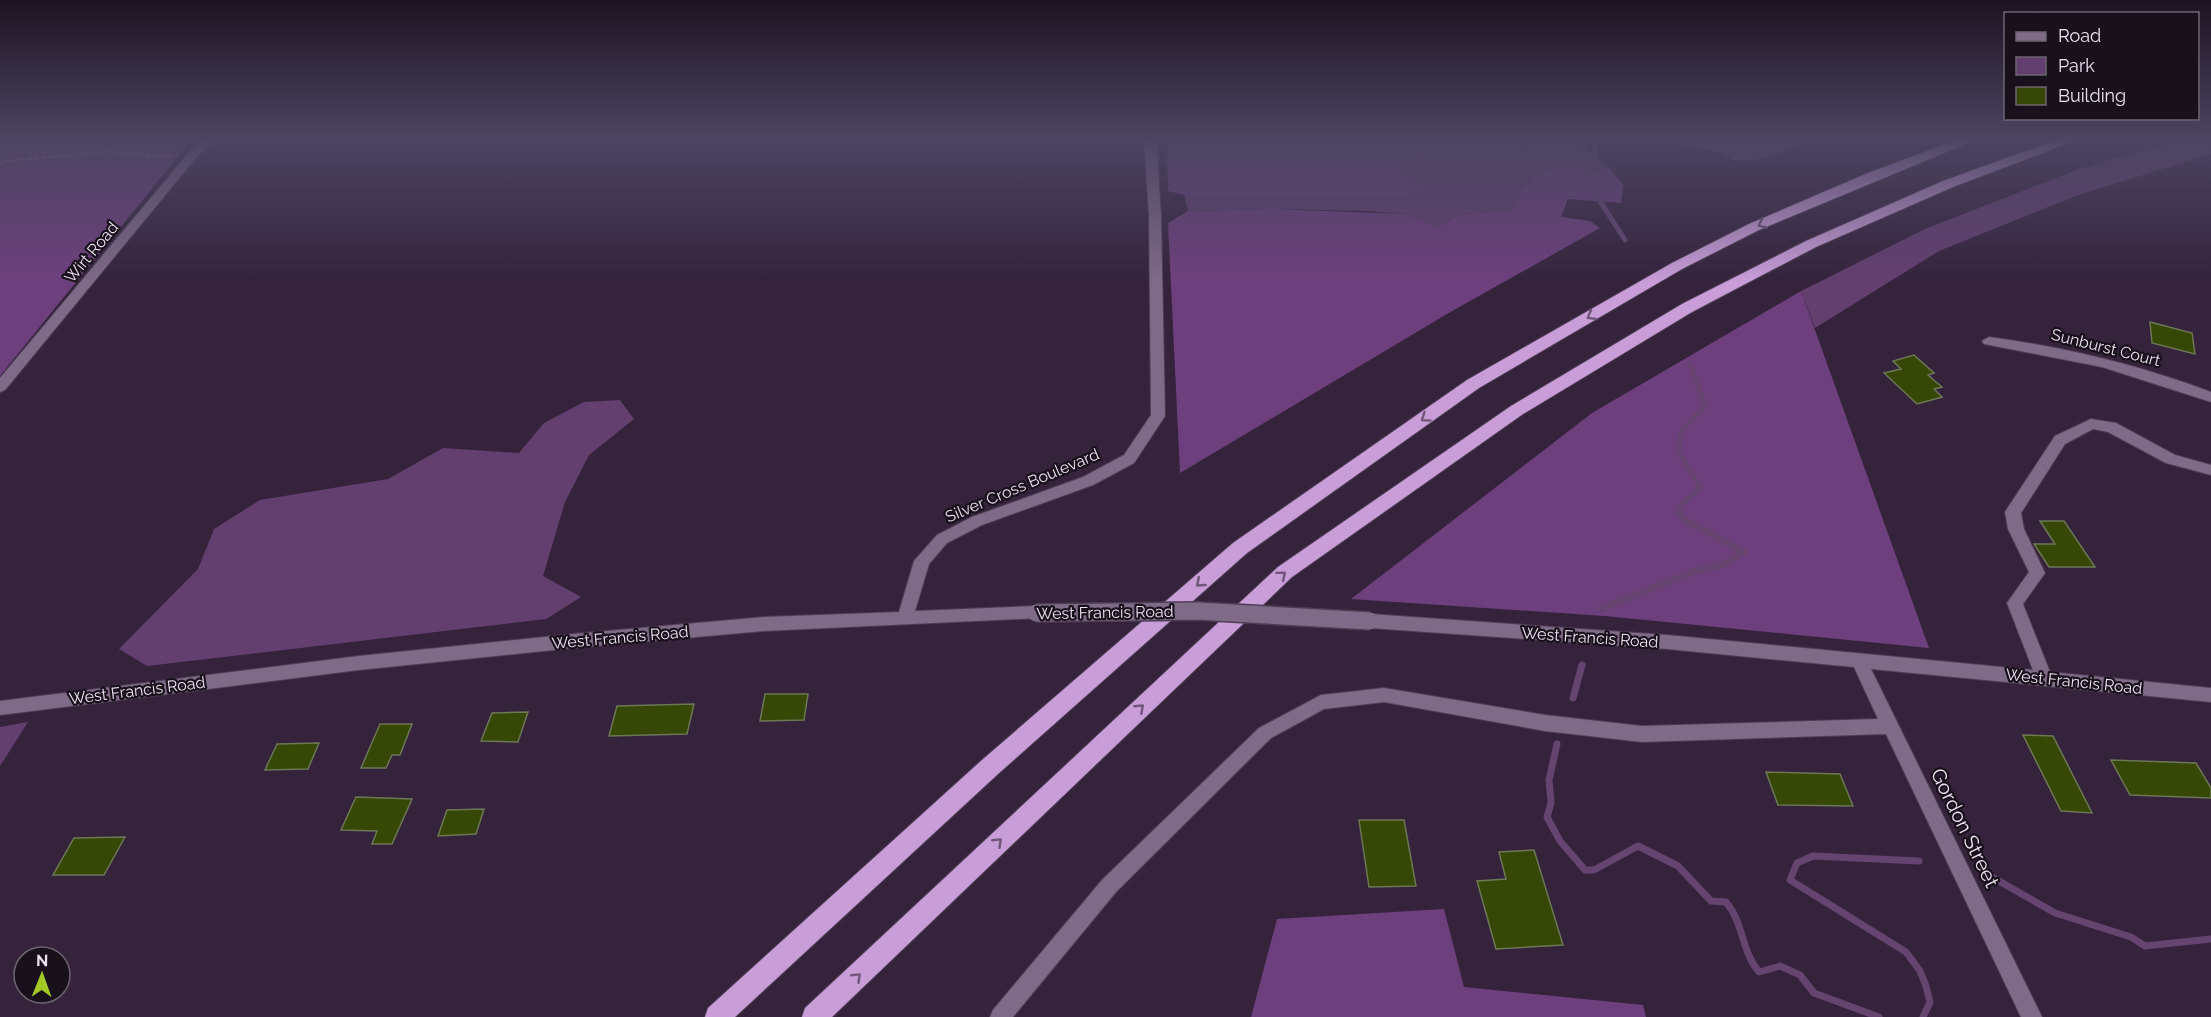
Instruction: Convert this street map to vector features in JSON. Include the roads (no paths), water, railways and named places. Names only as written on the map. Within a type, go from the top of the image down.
[{"type":"highway","points":[[717,1017],[990,767],[1240,548],[1473,384],[1677,266],[1754,227],[1849,186]]},
{"type":"highway","points":[[814,1017],[1285,572],[1517,410],[1727,285],[1885,209],[1944,186]]},
{"type":"street","name":"Wirt Road","points":[[0,387],[166,186]]},
{"type":"street","name":"Silver Cross Boulevard","points":[[905,619],[922,561],[942,538],[977,521],[1088,481],[1129,459],[1158,416],[1153,186]]},
{"type":"street","name":"Sunburst Court","points":[[1989,341],[2052,349],[2099,359],[2211,397]]},
{"type":"street","points":[[2044,678],[2015,603],[2037,573],[2016,529],[2013,512],[2060,440],[2091,424],[2111,428],[2170,459],[2211,470]]},
{"type":"street","name":"West Francis Road","points":[[0,708],[359,663],[764,624],[1036,613],[1198,611],[1370,621],[1858,659],[2211,696]]},
{"type":"street","name":"Gordon Street","points":[[1858,659],[2032,1017]]},
{"type":"street","points":[[1000,1017],[1109,886],[1265,733],[1321,702],[1383,695],[1545,723],[1642,734],[1890,726]]},
{"type":"waterway","points":[[1595,186],[1598,198],[1625,240]]},
{"type":"waterway","points":[[1680,514],[1677,509],[1700,487],[1678,451],[1682,430],[1705,406],[1690,363]]},
{"type":"waterway","points":[[1601,609],[1693,572],[1724,564],[1744,552],[1685,520],[1679,512]]},
{"type":"waterway","points":[[1573,698],[1582,665]]},
{"type":"waterway","points":[[1557,744],[1549,780],[1551,803],[1547,817],[1560,841],[1585,870],[1594,870],[1638,846],[1678,866],[1711,901],[1726,902],[1732,910],[1749,955],[1759,972],[1780,966],[1800,975],[1814,993],[1879,1017]]},
{"type":"waterway","points":[[1919,861],[1813,856],[1797,863],[1790,880],[1906,952],[1920,971],[1926,986],[1930,1002],[1923,1017]]},
{"type":"waterway","points":[[1992,877],[2055,913],[2131,937],[2145,946],[2211,939]]}]
